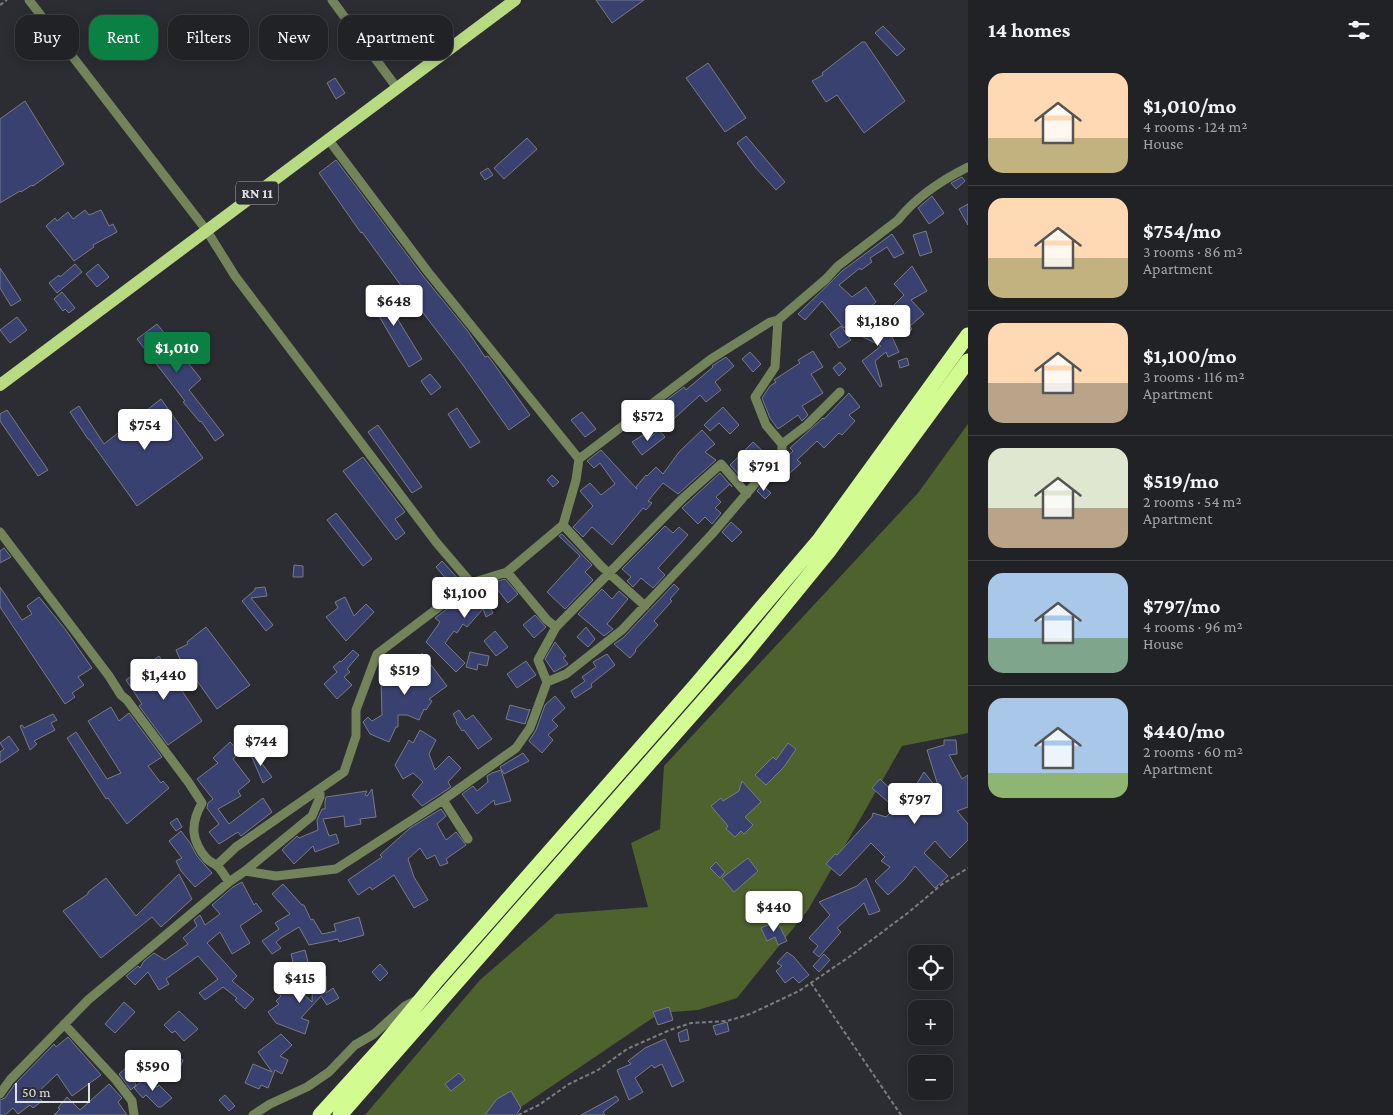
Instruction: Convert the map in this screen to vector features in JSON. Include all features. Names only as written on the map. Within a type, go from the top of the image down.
[{"type":"highway","points":[[320,1115],[381,1048],[424,996],[677,707],[820,538],[968,335]]},
{"type":"highway","points":[[340,1115],[744,654],[834,544],[968,361]]},
{"type":"main road","name":"RN 11","points":[[0,385],[514,0]]},
{"type":"street","points":[[28,0],[207,230],[235,276],[436,542],[470,583]]},
{"type":"street","points":[[332,0],[397,88]]},
{"type":"street","points":[[328,139],[428,272],[579,459]]},
{"type":"street","points":[[217,865],[236,847],[344,772],[356,736],[356,710],[376,654],[470,583],[507,572],[563,525],[576,480],[579,459],[711,359],[770,322],[778,320],[826,279],[838,266],[898,220],[903,212],[942,180],[968,167]]},
{"type":"street","points":[[547,682],[566,674],[622,630],[747,494],[782,452],[782,444],[766,426],[755,397],[775,367],[778,320]]},
{"type":"street","points":[[782,444],[807,425],[840,392]]},
{"type":"street","points":[[245,871],[276,876],[336,869],[442,800],[516,748],[530,728],[547,682],[538,660],[556,627],[705,477],[721,464],[747,494]]},
{"type":"street","points":[[563,525],[601,566],[610,572],[645,606]]},
{"type":"street","points":[[0,532],[189,783],[202,803],[195,815],[193,826],[194,839],[207,859],[217,865],[229,882]]},
{"type":"street","points":[[507,572],[547,620],[556,627]]},
{"type":"street","points":[[0,1094],[10,1080],[88,1000],[229,882],[312,816],[320,797],[320,789]]},
{"type":"street","points":[[442,800],[468,839]]},
{"type":"street","points":[[253,1115],[270,1104],[307,1087],[329,1072],[355,1045],[374,1034],[405,1006],[424,996]]},
{"type":"street","points":[[64,1024],[116,1080],[132,1101],[134,1115]]},
{"type":"path","points":[[0,5],[7,0]]},
{"type":"path","points":[[518,1115],[539,1105],[569,1084],[598,1070],[628,1050],[670,1030],[691,1023],[728,1021],[750,1014],[811,983],[909,912],[941,885],[968,868]]},
{"type":"path","points":[[811,983],[901,1115]]},
{"type":"green space","points":[[968,424],[968,733],[902,746],[808,910],[737,998],[698,1010],[660,1013],[509,1115],[365,1115],[480,980],[556,914],[648,907],[631,843],[660,829],[664,766],[918,493]]},
{"type":"building","points":[[596,0],[644,0],[612,23]]},
{"type":"building","points":[[883,26],[905,49],[897,56],[875,33]]},
{"type":"building","points":[[862,42],[865,42],[905,101],[864,133],[837,95],[826,102],[812,81],[823,75],[822,73]]},
{"type":"building","points":[[708,63],[746,118],[725,132],[686,78]]},
{"type":"building","points":[[335,78],[345,93],[336,99],[327,83]]},
{"type":"building","points":[[25,101],[64,164],[33,186],[20,191],[0,203],[0,119]]},
{"type":"building","points":[[746,136],[785,182],[776,190],[737,143]]},
{"type":"building","points":[[527,138],[537,149],[504,179],[494,168]]},
{"type":"building","points":[[336,160],[423,276],[467,330],[485,357],[488,356],[530,415],[509,430],[463,365],[361,233],[319,173]]},
{"type":"building","points":[[488,168],[493,175],[485,180],[480,173]]},
{"type":"building","points":[[962,177],[965,181],[956,189],[951,183]]},
{"type":"building","points":[[932,196],[944,213],[929,224],[918,208]]},
{"type":"building","points":[[968,204],[968,225],[959,209]]},
{"type":"building","points":[[85,210],[89,215],[101,210],[109,226],[113,224],[117,232],[93,245],[94,247],[74,261],[46,226],[55,218],[57,221],[68,212],[73,219]]},
{"type":"building","points":[[926,231],[932,252],[920,256],[913,235]]},
{"type":"building","points":[[892,234],[904,253],[894,258],[887,247],[870,258],[872,262],[861,270],[860,268],[839,285],[852,297],[866,287],[876,302],[844,328],[822,301],[805,320],[798,314],[842,271]]},
{"type":"building","points":[[75,264],[82,272],[57,293],[49,283],[59,275],[60,277]]},
{"type":"building","points":[[98,264],[109,277],[97,287],[86,274]]},
{"type":"building","points":[[912,266],[927,291],[911,300],[924,314],[910,326],[912,329],[905,335],[891,320],[900,311],[894,305],[904,295],[894,284]]},
{"type":"building","points":[[0,268],[21,300],[11,306],[0,288]]},
{"type":"building","points":[[378,287],[422,359],[409,367],[366,294]]},
{"type":"building","points":[[62,292],[75,308],[69,313],[65,309],[63,311],[54,299]]},
{"type":"building","points":[[17,317],[27,330],[10,343],[0,330]]},
{"type":"building","points":[[869,321],[882,328],[886,324],[899,352],[888,357],[886,352],[875,361],[882,386],[880,387],[862,361],[881,346],[861,336]]},
{"type":"building","points":[[157,324],[201,379],[189,390],[224,435],[215,441],[201,421],[183,402],[185,401],[137,339]]},
{"type":"building","points":[[841,326],[851,340],[839,348],[830,334]]},
{"type":"building","points":[[813,351],[823,367],[811,374],[823,393],[802,406],[808,415],[802,421],[798,415],[778,429],[770,418],[762,398],[770,386],[776,382],[774,380],[800,363],[798,360]]},
{"type":"building","points":[[750,352],[761,364],[753,372],[742,359]]},
{"type":"building","points":[[726,357],[734,366],[715,382],[721,390],[706,402],[700,395],[666,426],[652,411],[684,387],[686,390],[712,366]]},
{"type":"building","points":[[907,358],[909,365],[900,368],[898,361]]},
{"type":"building","points":[[840,362],[846,369],[839,376],[833,368]]},
{"type":"building","points":[[430,374],[441,387],[431,395],[421,381]]},
{"type":"building","points":[[849,393],[860,407],[849,415],[855,421],[842,435],[839,433],[824,448],[817,441],[797,460],[801,463],[789,474],[780,464],[793,451],[790,448],[824,419]]},
{"type":"building","points":[[161,399],[203,458],[137,506],[70,412],[79,406],[104,444]]},
{"type":"building","points":[[723,407],[739,425],[730,434],[719,423],[710,431],[704,425]]},
{"type":"building","points":[[457,408],[480,442],[470,448],[448,414]]},
{"type":"building","points":[[7,410],[48,470],[38,476],[0,421],[0,414]]},
{"type":"building","points":[[582,412],[596,429],[585,437],[571,420]]},
{"type":"building","points":[[378,425],[422,487],[412,493],[368,432]]},
{"type":"building","points":[[659,430],[665,437],[642,455],[632,442],[643,435],[647,440]]},
{"type":"building","points":[[702,430],[715,444],[705,452],[716,460],[678,494],[663,483],[648,501],[652,503],[646,510],[643,508],[612,545],[592,527],[583,537],[573,527],[593,506],[580,491],[590,483],[601,495],[615,484],[600,463],[594,468],[587,461],[601,450],[637,489],[636,487],[646,475],[656,467],[663,474],[679,452]]},
{"type":"building","points":[[753,442],[766,454],[761,459],[765,463],[748,482],[730,465]]},
{"type":"building","points":[[363,457],[405,512],[395,519],[405,533],[396,540],[343,471]]},
{"type":"building","points":[[720,473],[730,484],[716,497],[721,502],[715,508],[721,513],[712,524],[705,517],[698,524],[682,508]]},
{"type":"building","points":[[552,475],[559,482],[553,487],[547,480]]},
{"type":"building","points":[[762,485],[771,493],[765,499],[757,491]]},
{"type":"building","points":[[336,513],[372,559],[363,566],[327,520]]},
{"type":"building","points":[[731,522],[742,532],[732,542],[722,532]]},
{"type":"building","points":[[665,526],[673,533],[679,527],[688,535],[658,568],[665,575],[653,588],[641,578],[633,587],[627,581],[631,577],[622,569]]},
{"type":"building","points":[[562,534],[592,565],[585,572],[593,580],[565,609],[547,592],[580,556],[559,536]]},
{"type":"building","points":[[4,548],[11,557],[0,563],[0,551]]},
{"type":"building","points":[[442,561],[461,582],[454,588],[436,567]]},
{"type":"building","points":[[294,565],[303,566],[303,577],[293,577]]},
{"type":"building","points":[[505,579],[518,594],[508,603],[498,590],[486,600],[493,613],[486,617],[483,609],[467,627],[463,624],[457,633],[454,631],[445,643],[465,663],[456,672],[426,642],[440,622],[435,618],[472,590],[474,594],[490,586],[488,584]]},
{"type":"building","points":[[674,584],[679,589],[670,599],[672,601],[654,621],[658,625],[630,658],[614,644],[623,638]]},
{"type":"building","points":[[0,587],[22,620],[32,614],[27,606],[39,597],[65,629],[92,668],[78,677],[84,685],[72,693],[75,697],[65,704],[0,607]]},
{"type":"building","points":[[265,587],[267,596],[251,598],[273,625],[266,631],[242,601],[255,588]]},
{"type":"building","points":[[602,589],[612,599],[619,591],[628,599],[607,624],[613,629],[604,636],[578,614]]},
{"type":"building","points":[[345,597],[354,616],[366,604],[374,612],[346,641],[326,617],[338,608],[335,602]]},
{"type":"building","points":[[535,615],[546,627],[534,638],[523,625]]},
{"type":"building","points":[[206,627],[250,685],[217,709],[183,661],[181,662],[176,650],[188,644],[187,642]]},
{"type":"building","points":[[586,627],[595,639],[588,647],[577,637]]},
{"type":"building","points":[[495,631],[508,647],[496,656],[484,641]]},
{"type":"building","points":[[555,642],[566,656],[563,658],[568,664],[554,672],[545,659]]},
{"type":"building","points":[[353,650],[359,655],[347,669],[350,672],[344,677],[352,685],[337,699],[324,684],[337,672],[333,667]]},
{"type":"building","points":[[470,652],[489,656],[487,666],[478,664],[477,670],[466,667]]},
{"type":"building","points":[[422,653],[447,686],[429,699],[432,701],[426,710],[424,709],[419,720],[407,715],[398,715],[398,727],[396,727],[389,742],[370,734],[363,722],[368,717],[372,721],[382,715],[381,679],[384,678],[390,664],[401,669],[404,663],[411,666],[413,660],[418,662]]},
{"type":"building","points":[[607,654],[615,665],[591,684],[592,687],[575,698],[571,691],[585,681],[582,677],[596,667],[593,662]]},
{"type":"building","points":[[159,656],[202,721],[168,745],[139,706],[142,704],[126,680]]},
{"type":"building","points":[[526,661],[536,675],[517,688],[507,674]]},
{"type":"building","points":[[555,696],[565,708],[552,720],[558,726],[548,735],[553,740],[542,753],[529,741],[536,730],[545,705]]},
{"type":"building","points":[[510,705],[530,709],[525,724],[506,719]]},
{"type":"building","points":[[111,707],[119,721],[129,713],[162,757],[148,766],[161,783],[163,781],[169,788],[127,824],[108,798],[106,799],[67,738],[76,732],[107,779],[121,773],[88,721]]},
{"type":"building","points":[[459,710],[466,720],[473,715],[492,739],[478,749],[456,722],[453,714]]},
{"type":"building","points":[[53,714],[57,720],[51,723],[55,730],[34,741],[37,744],[30,750],[20,726],[22,725],[24,728]]},
{"type":"building","points":[[420,730],[436,740],[429,754],[435,770],[449,756],[461,768],[448,782],[451,787],[422,806],[412,795],[423,782],[413,773],[403,779],[395,765],[409,740],[413,743]]},
{"type":"building","points":[[9,736],[19,750],[0,763],[0,752],[4,749],[0,743]]},
{"type":"building","points":[[944,740],[956,740],[957,754],[949,755],[962,779],[968,775],[968,807],[957,811],[968,824],[968,840],[950,858],[935,841],[924,853],[948,876],[935,888],[915,866],[888,895],[875,881],[890,867],[881,861],[885,857],[871,843],[840,876],[826,864],[835,854],[837,855],[872,817],[873,813],[886,817],[895,808],[872,788],[880,779],[905,803],[924,772],[940,792],[927,750],[944,745]]},
{"type":"building","points":[[230,742],[240,752],[233,759],[250,781],[238,791],[241,796],[218,809],[229,824],[263,798],[272,812],[241,836],[238,832],[219,844],[209,832],[219,824],[207,808],[208,803],[213,799],[197,779],[218,763],[213,758]]},
{"type":"building","points":[[788,743],[796,749],[784,767],[766,785],[755,775],[773,757],[776,760]]},
{"type":"building","points":[[253,751],[255,754],[259,752],[263,760],[260,761],[272,777],[263,783],[250,753]]},
{"type":"building","points":[[523,753],[529,761],[504,774],[500,767]]},
{"type":"building","points":[[501,770],[511,801],[495,805],[494,800],[477,814],[462,794],[473,786],[477,791],[488,782],[487,776]]},
{"type":"building","points":[[742,781],[761,802],[745,817],[753,825],[744,834],[741,831],[735,837],[726,829],[728,826],[711,806],[721,798],[723,801],[739,791]]},
{"type":"building","points":[[372,789],[376,817],[360,819],[361,824],[345,827],[344,816],[323,819],[329,836],[336,834],[339,843],[315,852],[313,846],[294,864],[282,850],[297,836],[299,838],[318,830],[317,820],[322,809],[325,809],[326,797],[367,791],[365,795],[367,796]]},
{"type":"building","points":[[441,809],[446,816],[437,824],[446,840],[456,832],[466,845],[446,859],[448,863],[440,866],[435,855],[427,859],[420,848],[408,859],[414,877],[428,900],[414,908],[394,875],[372,890],[370,887],[358,895],[348,880],[382,857],[380,855],[410,828]]},
{"type":"building","points":[[177,818],[182,827],[176,831],[170,823]]},
{"type":"building","points":[[181,831],[197,856],[212,873],[195,887],[181,871],[176,861],[182,858],[169,841]]},
{"type":"building","points":[[748,858],[758,871],[734,892],[722,878]]},
{"type":"building","points":[[716,862],[725,872],[720,878],[710,868]]},
{"type":"building","points":[[179,874],[192,899],[161,927],[152,917],[101,958],[63,911],[88,894],[106,878],[136,916]]},
{"type":"building","points":[[866,878],[880,911],[869,915],[864,903],[837,928],[841,932],[819,957],[813,952],[818,946],[809,938],[830,915],[819,902],[857,886]]},
{"type":"building","points":[[242,882],[254,905],[256,903],[262,911],[240,926],[250,943],[232,954],[220,932],[207,943],[237,976],[232,981],[254,999],[245,1009],[235,1000],[237,998],[223,987],[205,1000],[199,993],[218,979],[198,956],[166,979],[169,984],[159,990],[148,972],[135,985],[126,976],[138,966],[140,968],[144,961],[154,953],[165,960],[188,944],[183,938],[197,926],[194,920],[200,915],[205,925],[220,914],[212,905],[233,887]]},
{"type":"building","points":[[283,884],[304,905],[311,920],[313,919],[322,934],[336,931],[334,924],[359,917],[364,935],[339,942],[338,939],[309,945],[299,927],[276,942],[281,948],[272,954],[262,941],[279,929],[275,923],[290,914],[272,894]]},
{"type":"building","points":[[777,921],[787,941],[778,945],[775,937],[767,941],[761,928]]},
{"type":"building","points":[[305,950],[308,962],[294,966],[291,954]]},
{"type":"building","points":[[787,952],[794,957],[809,975],[799,983],[793,977],[785,983],[776,971],[782,966],[777,963]]},
{"type":"building","points":[[824,954],[830,960],[819,972],[813,966]]},
{"type":"building","points":[[380,964],[388,973],[380,981],[372,972]]},
{"type":"building","points":[[313,976],[326,976],[326,993],[333,988],[339,998],[327,1005],[321,996],[301,1018],[309,1021],[305,1034],[276,1023],[268,1012],[279,1004],[276,1001],[281,996],[278,994],[285,981],[298,989],[312,1002]]},
{"type":"building","points":[[124,1002],[135,1012],[115,1033],[105,1024]]},
{"type":"building","points":[[669,1007],[673,1020],[658,1025],[653,1012]]},
{"type":"building","points":[[179,1011],[198,1029],[184,1041],[175,1031],[172,1033],[164,1025]]},
{"type":"building","points":[[727,1022],[729,1031],[716,1035],[713,1026]]},
{"type":"building","points":[[687,1029],[689,1040],[680,1042],[678,1033]]},
{"type":"building","points":[[281,1034],[292,1045],[280,1056],[288,1060],[282,1074],[275,1070],[268,1088],[261,1085],[259,1089],[245,1083],[253,1064],[272,1072],[258,1052]]},
{"type":"building","points":[[68,1037],[101,1075],[72,1096],[57,1074],[36,1094],[42,1101],[33,1108],[30,1105],[18,1114],[13,1108],[5,1115],[0,1115],[0,1100],[5,1098],[15,1084],[54,1044],[56,1047]]},
{"type":"building","points":[[665,1039],[684,1081],[672,1087],[662,1064],[654,1068],[652,1065],[635,1078],[643,1092],[629,1100],[617,1070],[631,1064],[628,1061],[645,1048]]},
{"type":"building","points":[[162,1051],[183,1060],[177,1075],[156,1067]]},
{"type":"building","points":[[128,1066],[136,1085],[131,1090],[119,1074]]},
{"type":"building","points":[[459,1073],[465,1080],[451,1091],[445,1084]]},
{"type":"building","points":[[147,1076],[157,1087],[159,1085],[172,1098],[161,1107],[158,1107],[146,1095],[143,1098],[134,1088]]},
{"type":"building","points":[[109,1084],[122,1098],[118,1102],[127,1115],[54,1115],[67,1097],[80,1110]]},
{"type":"building","points":[[511,1091],[521,1108],[516,1115],[485,1115],[497,1099]]},
{"type":"building","points":[[225,1095],[235,1106],[229,1111],[219,1100]]},
{"type":"building","points":[[616,1096],[619,1100],[603,1112],[605,1115],[581,1115]]}]
